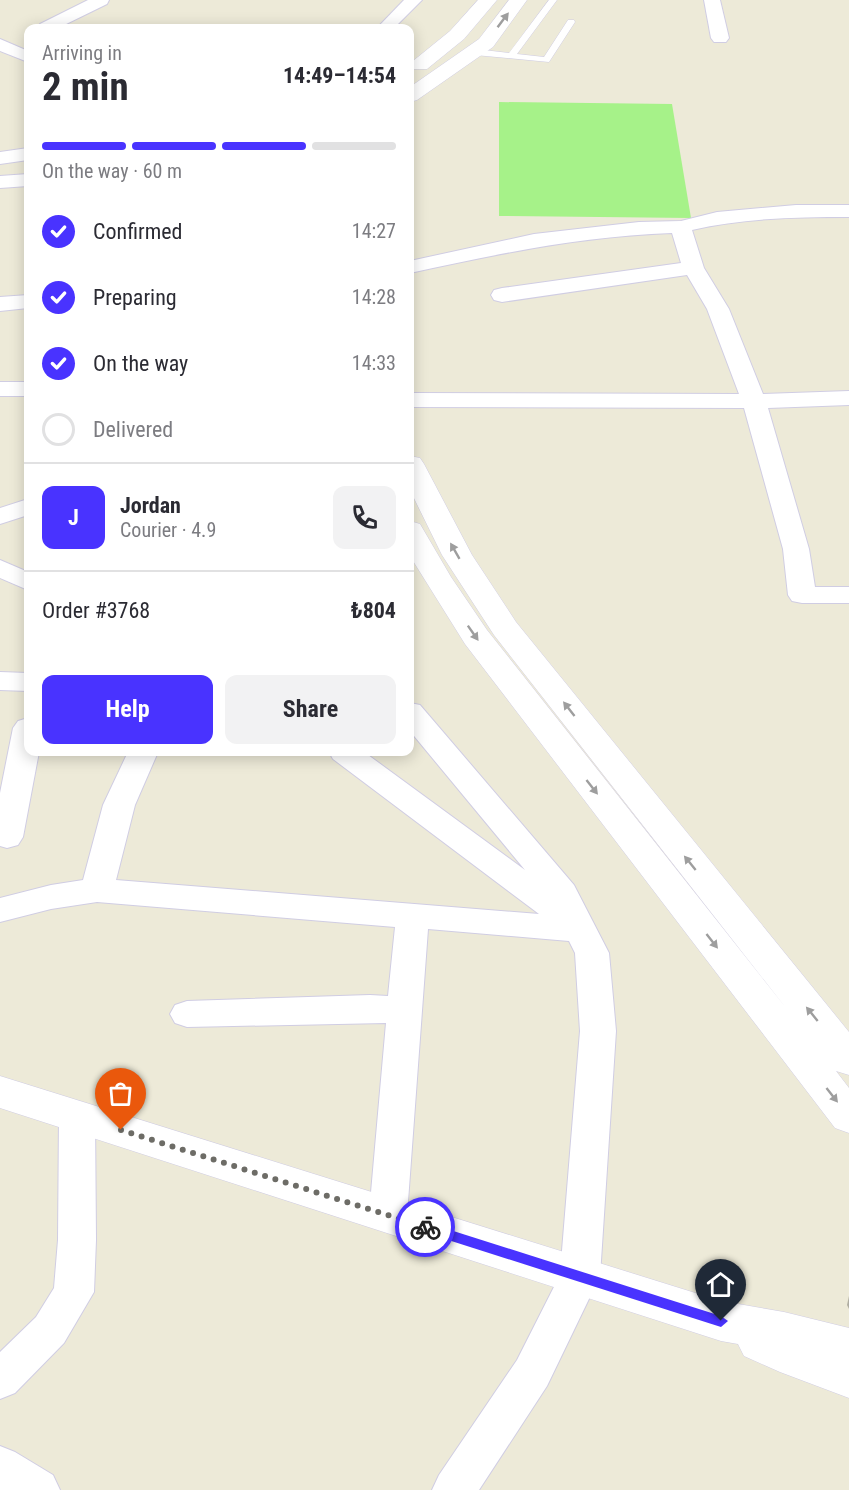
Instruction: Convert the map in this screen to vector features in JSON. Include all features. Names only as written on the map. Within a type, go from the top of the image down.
[{"type":"street","points":[[54,24],[101,0]]},
{"type":"street","points":[[389,24],[414,0]]},
{"type":"street","points":[[414,70],[444,48],[488,0]]},
{"type":"street","points":[[414,93],[486,43],[518,0]]},
{"type":"street","points":[[712,0],[720,38]]},
{"type":"street","points":[[0,44],[24,55]]},
{"type":"street","points":[[444,48],[475,52]]},
{"type":"street","points":[[0,158],[24,155]]},
{"type":"street","points":[[0,182],[24,180]]},
{"type":"street","points":[[414,266],[534,240],[639,228],[681,227],[717,219],[796,211],[849,211]]},
{"type":"street","points":[[681,227],[693,268],[718,309],[754,401],[796,549],[802,595],[849,595]]},
{"type":"street","points":[[502,295],[693,268]]},
{"type":"street","points":[[0,304],[24,302]]},
{"type":"street","points":[[0,389],[24,389]]},
{"type":"street","points":[[414,400],[849,399]]},
{"type":"street","points":[[414,472],[457,555],[506,628],[845,1047]]},
{"type":"street","points":[[0,516],[24,508]]},
{"type":"street","points":[[414,537],[436,577],[476,637],[849,1117]]},
{"type":"street","points":[[0,568],[24,580]]},
{"type":"street","points":[[0,681],[24,682]]},
{"type":"street","points":[[414,717],[562,892],[592,953],[598,1031],[579,1276],[532,1373],[454,1490]]},
{"type":"street","points":[[7,837],[24,749]]},
{"type":"street","points":[[97,890],[119,806],[141,756]]},
{"type":"street","points":[[349,756],[580,929]]},
{"type":"street","points":[[0,910],[51,897],[97,890],[580,929]]},
{"type":"street","points":[[388,1215],[412,916]]},
{"type":"street","points":[[187,1014],[370,1008],[406,1011]]},
{"type":"street","points":[[0,1092],[721,1321],[784,1332],[849,1348]]},
{"type":"street","points":[[0,1380],[50,1330],[74,1292],[77,1240],[77,1116]]},
{"type":"street","points":[[721,1321],[796,1358],[849,1377]]},
{"type":"street","points":[[0,1466],[38,1490]]},
{"type":"lane","points":[[511,56],[553,0]]},
{"type":"lane","points":[[475,52],[546,60],[571,22]]},
{"type":"green space","points":[[499,102],[672,104],[691,218],[499,216]]},
{"type":"way so far","points":[[121,1130],[425,1227]]},
{"type":"route","points":[[425,1227],[721,1321]]}]
